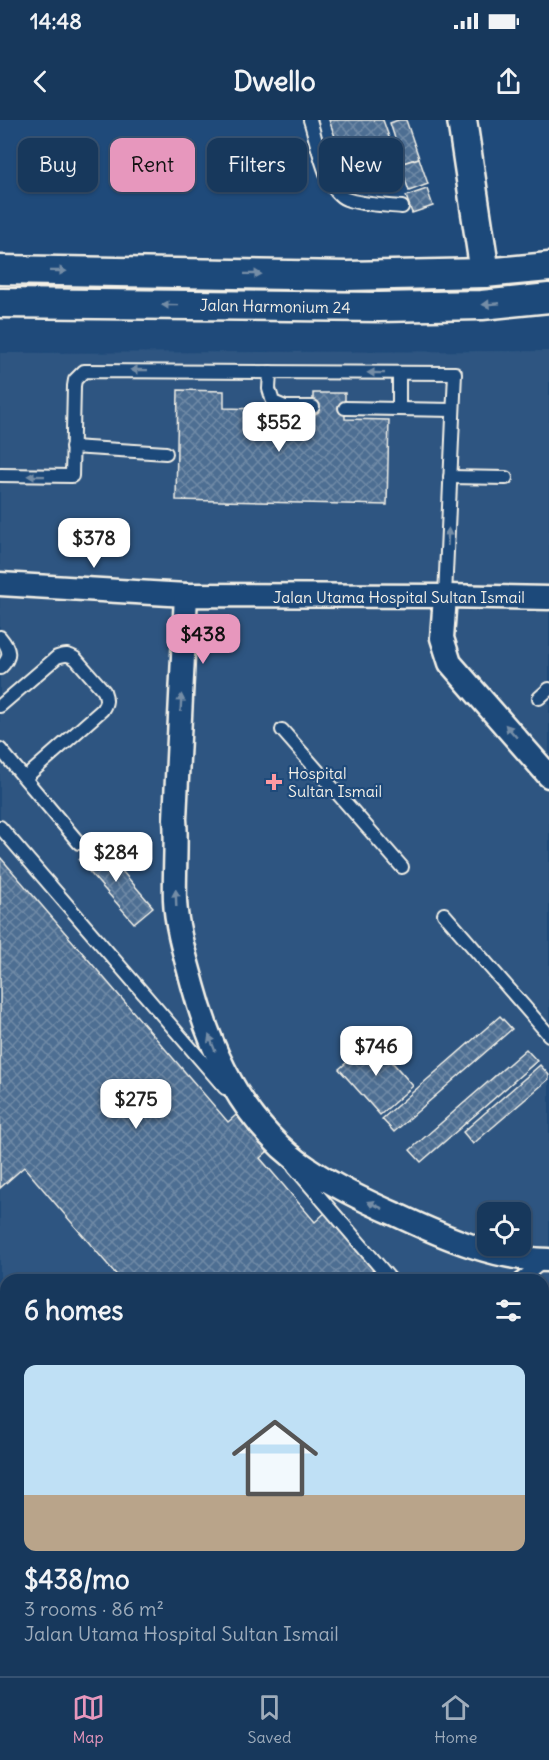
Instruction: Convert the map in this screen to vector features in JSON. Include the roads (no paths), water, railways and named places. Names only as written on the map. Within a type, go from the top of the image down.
[{"type":"street","points":[[462,120],[485,273]]},
{"type":"street","name":"Jalan Harmonium 24","points":[[0,270],[347,276],[485,273],[549,267]]},
{"type":"street","name":"Jalan Harmonium 24","points":[[0,303],[379,308],[482,305],[549,298]]},
{"type":"street","name":"Jalan Utama Hospital Sultan Ismail","points":[[0,584],[186,595],[549,598]]},
{"type":"street","points":[[186,595],[175,819],[177,850],[175,902],[185,955],[202,1017],[218,1058],[242,1101],[267,1133],[308,1169],[372,1203],[475,1247],[522,1258],[547,1260]]},
{"type":"street","points":[[445,596],[442,638],[450,663],[549,776]]},
{"type":"lane","points":[[310,120],[329,182],[335,192],[345,199],[402,207]]},
{"type":"lane","points":[[0,475],[72,476],[74,386],[75,380],[84,371],[455,374],[445,596]]},
{"type":"lane","points":[[270,372],[269,389],[273,402],[285,407],[313,407]]},
{"type":"lane","points":[[399,373],[399,409]]},
{"type":"lane","points":[[345,408],[453,410]]},
{"type":"lane","points":[[72,447],[166,453]]},
{"type":"lane","points":[[450,477],[506,478]]},
{"type":"lane","points":[[0,637],[9,651],[9,657],[0,668]]},
{"type":"lane","points":[[0,706],[63,654],[76,659],[107,697],[102,710],[25,778]]},
{"type":"lane","points":[[539,698],[549,689]]},
{"type":"lane","points":[[282,730],[402,867]]},
{"type":"lane","points":[[0,749],[79,843]]},
{"type":"lane","points":[[0,827],[386,1274]]},
{"type":"lane","points":[[444,914],[549,1035]]},
{"type":"lane","points":[[528,1274],[547,1260]]},
{"type":"place","name":"Hospital Sultan Ismail","points":[[274,782]]}]
